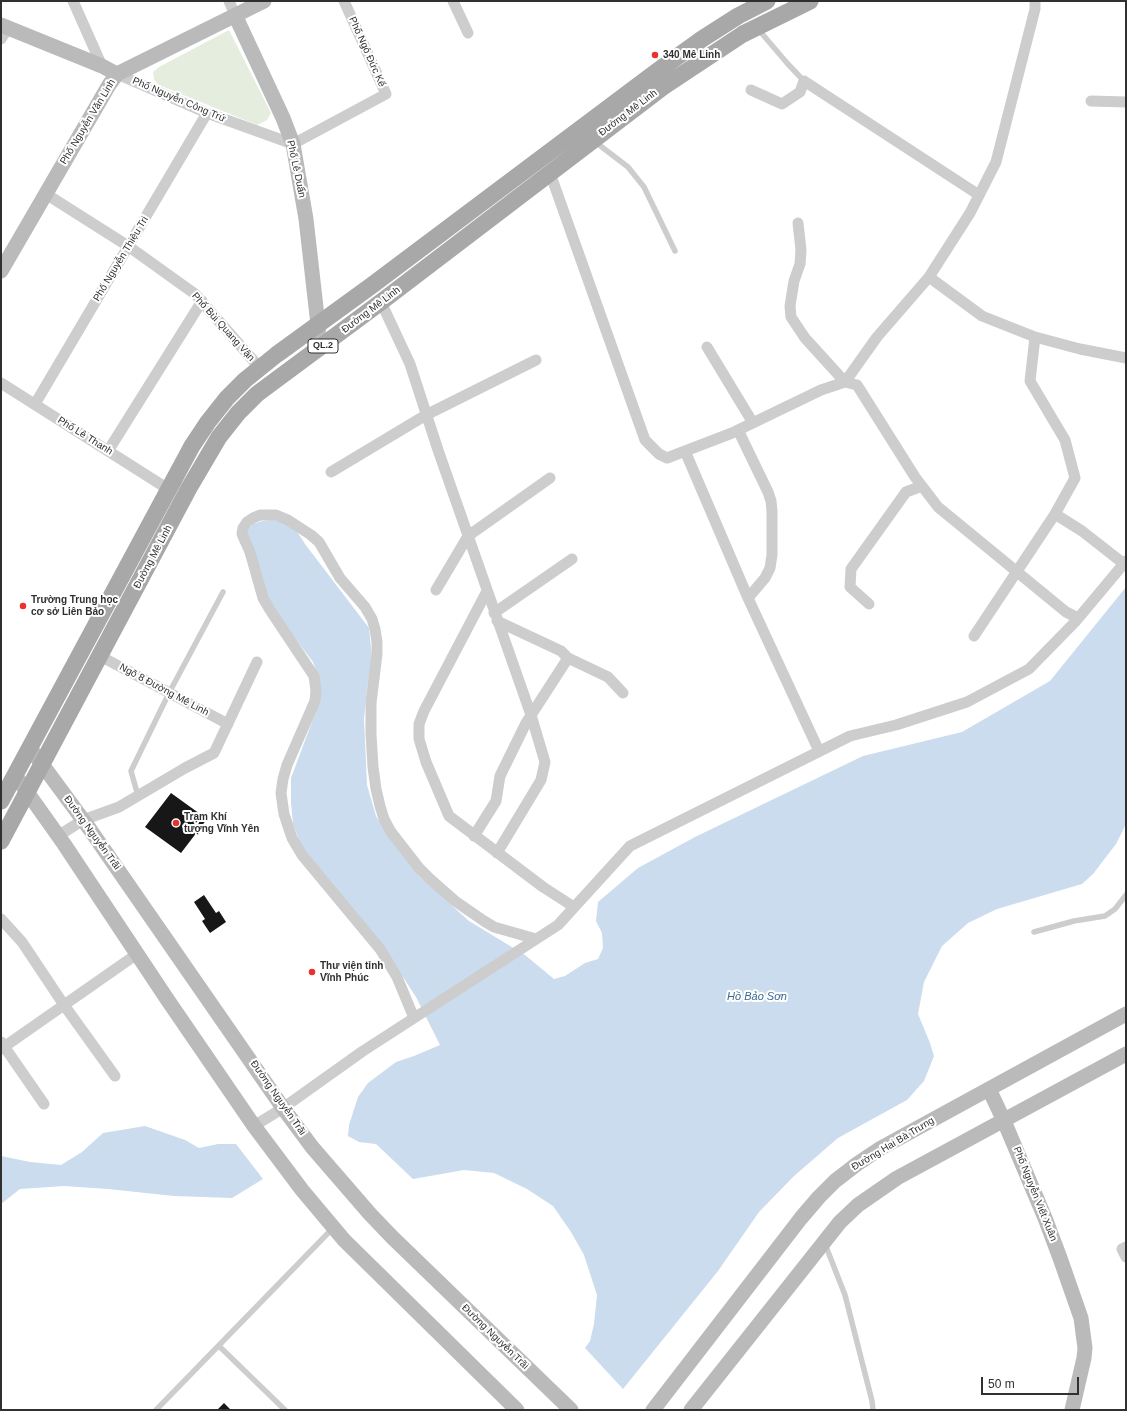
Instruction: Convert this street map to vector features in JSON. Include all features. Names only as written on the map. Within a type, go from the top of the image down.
[{"type":"main road","name":"Phố Nguyễn Văn Linh","points":[[1,270],[109,85],[117,74],[264,1]]},
{"type":"main road","name":"Đường Mê Linh","points":[[1,801],[192,446],[208,422],[227,398],[245,380],[260,368],[656,72],[702,39],[738,16],[767,1]]},
{"type":"main road","name":"Đường Mê Linh","points":[[1,841],[8,811],[28,792],[189,488],[220,437],[238,413],[257,394],[381,302],[669,83],[711,54],[756,27],[810,1]]},
{"type":"main road","name":"Phố Lê Duẩn","points":[[235,15],[283,118],[293,144],[306,220],[318,325],[319,348]]},
{"type":"main road","name":"Phố Nguyễn Công Trứ","points":[[3,31],[102,66],[117,74]]},
{"type":"main road","name":"Đường Nguyễn Trãi","points":[[30,748],[83,820],[312,1147],[370,1214],[571,1410]]},
{"type":"main road","points":[[15,775],[58,836],[254,1126],[298,1185],[344,1240],[517,1410]]},
{"type":"main road","name":"Đường Hai Bà Trưng","points":[[653,1410],[801,1218],[825,1191],[857,1164],[875,1152],[1126,1014]]},
{"type":"main road","points":[[691,1410],[840,1222],[858,1205],[897,1178],[1126,1054]]},
{"type":"main road","name":"Phố Nguyễn Viết Xuân","points":[[989,1089],[1045,1218],[1076,1301],[1083,1328],[1085,1348],[1072,1410]]},
{"type":"street","points":[[73,1],[102,66]]},
{"type":"street","name":"Phố Lê Duẩn","points":[[229,1],[235,15]]},
{"type":"street","name":"Phố Ngô Đức Kế","points":[[293,144],[386,94],[344,1]]},
{"type":"street","points":[[454,1],[468,33]]},
{"type":"street","points":[[845,382],[877,337],[929,277],[970,213],[996,162],[1035,9],[1035,1]]},
{"type":"street","name":"Phố Nguyễn Công Trứ","points":[[117,74],[207,113],[293,144]]},
{"type":"street","points":[[751,90],[782,104],[800,92],[804,81],[979,195]]},
{"type":"street","points":[[1091,101],[1126,102]]},
{"type":"street","name":"Phố Nguyễn Thiệu Tri","points":[[35,404],[207,113]]},
{"type":"street","points":[[550,173],[645,440],[659,454],[668,458],[738,430],[821,390],[845,382],[858,385],[922,486],[938,506],[1066,612],[1078,618]]},
{"type":"street","name":"Phố Bùi Quang Vận","points":[[46,194],[128,246],[195,294],[260,368]]},
{"type":"street","points":[[798,222],[801,250],[800,264],[790,306],[791,317],[804,338],[845,382]]},
{"type":"street","points":[[929,277],[982,316],[1035,337],[1080,349],[1126,358]]},
{"type":"street","points":[[108,451],[202,301]]},
{"type":"street","points":[[381,302],[410,364],[495,617],[531,715],[545,762],[541,780],[497,853]]},
{"type":"street","points":[[974,636],[1055,514],[1075,478],[1065,440],[1030,381],[1035,337]]},
{"type":"street","points":[[708,346],[753,423]]},
{"type":"street","points":[[331,472],[426,415],[536,360]]},
{"type":"street","name":"Phố Lê Thanh","points":[[1,383],[168,489]]},
{"type":"street","points":[[738,430],[768,492],[772,511],[772,555],[770,568],[765,578],[748,598]]},
{"type":"street","points":[[685,451],[748,598],[819,751]]},
{"type":"street","points":[[436,590],[468,536],[550,478]]},
{"type":"street","points":[[869,604],[850,587],[850,569],[906,492],[922,486]]},
{"type":"street","points":[[254,1126],[284,1108],[363,1051],[558,925],[630,846],[850,736],[896,725],[967,702],[1029,669],[1078,618],[1125,563],[1082,531],[1055,514]]},
{"type":"street","points":[[416,1017],[397,977],[380,949],[302,855],[292,838],[284,814],[281,794],[283,779],[287,765],[315,701],[316,691],[314,676],[263,598],[250,552],[242,534],[243,528],[247,522],[253,518],[260,515],[276,516],[288,520],[311,535],[319,542],[340,578],[372,619],[375,629],[377,648],[371,703],[373,767],[380,806],[384,819],[391,832],[419,868],[455,901],[494,927],[532,941]]},
{"type":"street","points":[[495,617],[572,559]]},
{"type":"street","points":[[487,591],[424,711],[419,724],[419,739],[426,762],[448,816],[543,887],[574,907]]},
{"type":"street","points":[[495,617],[561,651],[568,658],[608,677],[623,693]]},
{"type":"street","name":"Ngõ 8 Đường Mê Linh","points":[[100,656],[228,724]]},
{"type":"street","points":[[474,836],[496,800],[500,776],[531,715],[568,658]]},
{"type":"street","points":[[58,836],[83,820],[118,807],[214,753],[257,662]]},
{"type":"street","points":[[1,918],[22,942],[64,1005],[115,1076]]},
{"type":"street","points":[[44,1104],[2,1046],[137,954]]},
{"type":"street","points":[[1126,1247],[1122,1249],[1126,1257]]},
{"type":"lane","points":[[756,27],[804,81]]},
{"type":"lane","points":[[593,140],[628,167],[644,187],[675,251]]},
{"type":"lane","points":[[138,796],[131,771],[169,693],[223,592]]},
{"type":"lane","points":[[1034,932],[1074,921],[1105,916],[1115,909],[1126,895]]},
{"type":"lane","points":[[156,1410],[333,1227]]},
{"type":"lane","points":[[824,1242],[845,1295],[873,1410]]},
{"type":"lane","points":[[218,1346],[285,1410]]},
{"type":"green space","points":[[229,30],[271,113],[267,120],[257,125],[159,85],[154,80],[153,72],[159,67]]},
{"type":"water","name":"Hồ Bảo Sơn","points":[[272,520],[283,521],[296,530],[369,628],[372,658],[364,719],[367,785],[376,816],[393,843],[419,876],[469,921],[525,955],[554,979],[565,976],[585,963],[598,959],[603,948],[602,933],[596,921],[598,902],[638,868],[695,837],[863,756],[962,732],[1050,681],[1126,587],[1126,824],[1116,844],[1093,874],[1082,884],[997,909],[968,923],[942,946],[924,982],[918,1014],[934,1056],[924,1081],[907,1100],[838,1138],[794,1176],[759,1212],[718,1271],[623,1389],[585,1348],[590,1341],[594,1324],[597,1295],[584,1255],[571,1232],[553,1206],[527,1189],[494,1173],[464,1170],[413,1179],[376,1144],[359,1142],[348,1136],[349,1125],[358,1097],[368,1083],[396,1062],[440,1045],[416,997],[387,952],[301,845],[293,824],[291,778],[318,706],[320,680],[313,662],[279,617],[267,597],[247,537],[248,530],[253,524]]},
{"type":"water","points":[[145,1126],[185,1140],[199,1148],[218,1144],[236,1144],[263,1179],[232,1198],[174,1196],[64,1186],[20,1189],[1,1204],[1,1156],[30,1162],[61,1165],[82,1152],[103,1133]]},
{"type":"building","name":"Trạm Khí tượng Vĩnh Yên","points":[[171,793],[207,819],[181,853],[145,827]]},
{"type":"building","points":[[204,895],[216,913],[219,911],[226,922],[210,933],[202,921],[205,919],[194,902]]},
{"type":"building","points":[[224,1403],[231,1410],[217,1410]]},
{"type":"place","name":"340 Mê Linh","points":[[655,55]]},
{"type":"place","name":"Trường Trung học cơ sở Liên Bảo","points":[[23,606]]},
{"type":"place","name":"Trạm Khí tượng Vĩnh Yên","points":[[176,823]]},
{"type":"place","name":"Thư viện tỉnh Vĩnh Phúc","points":[[312,972]]}]
